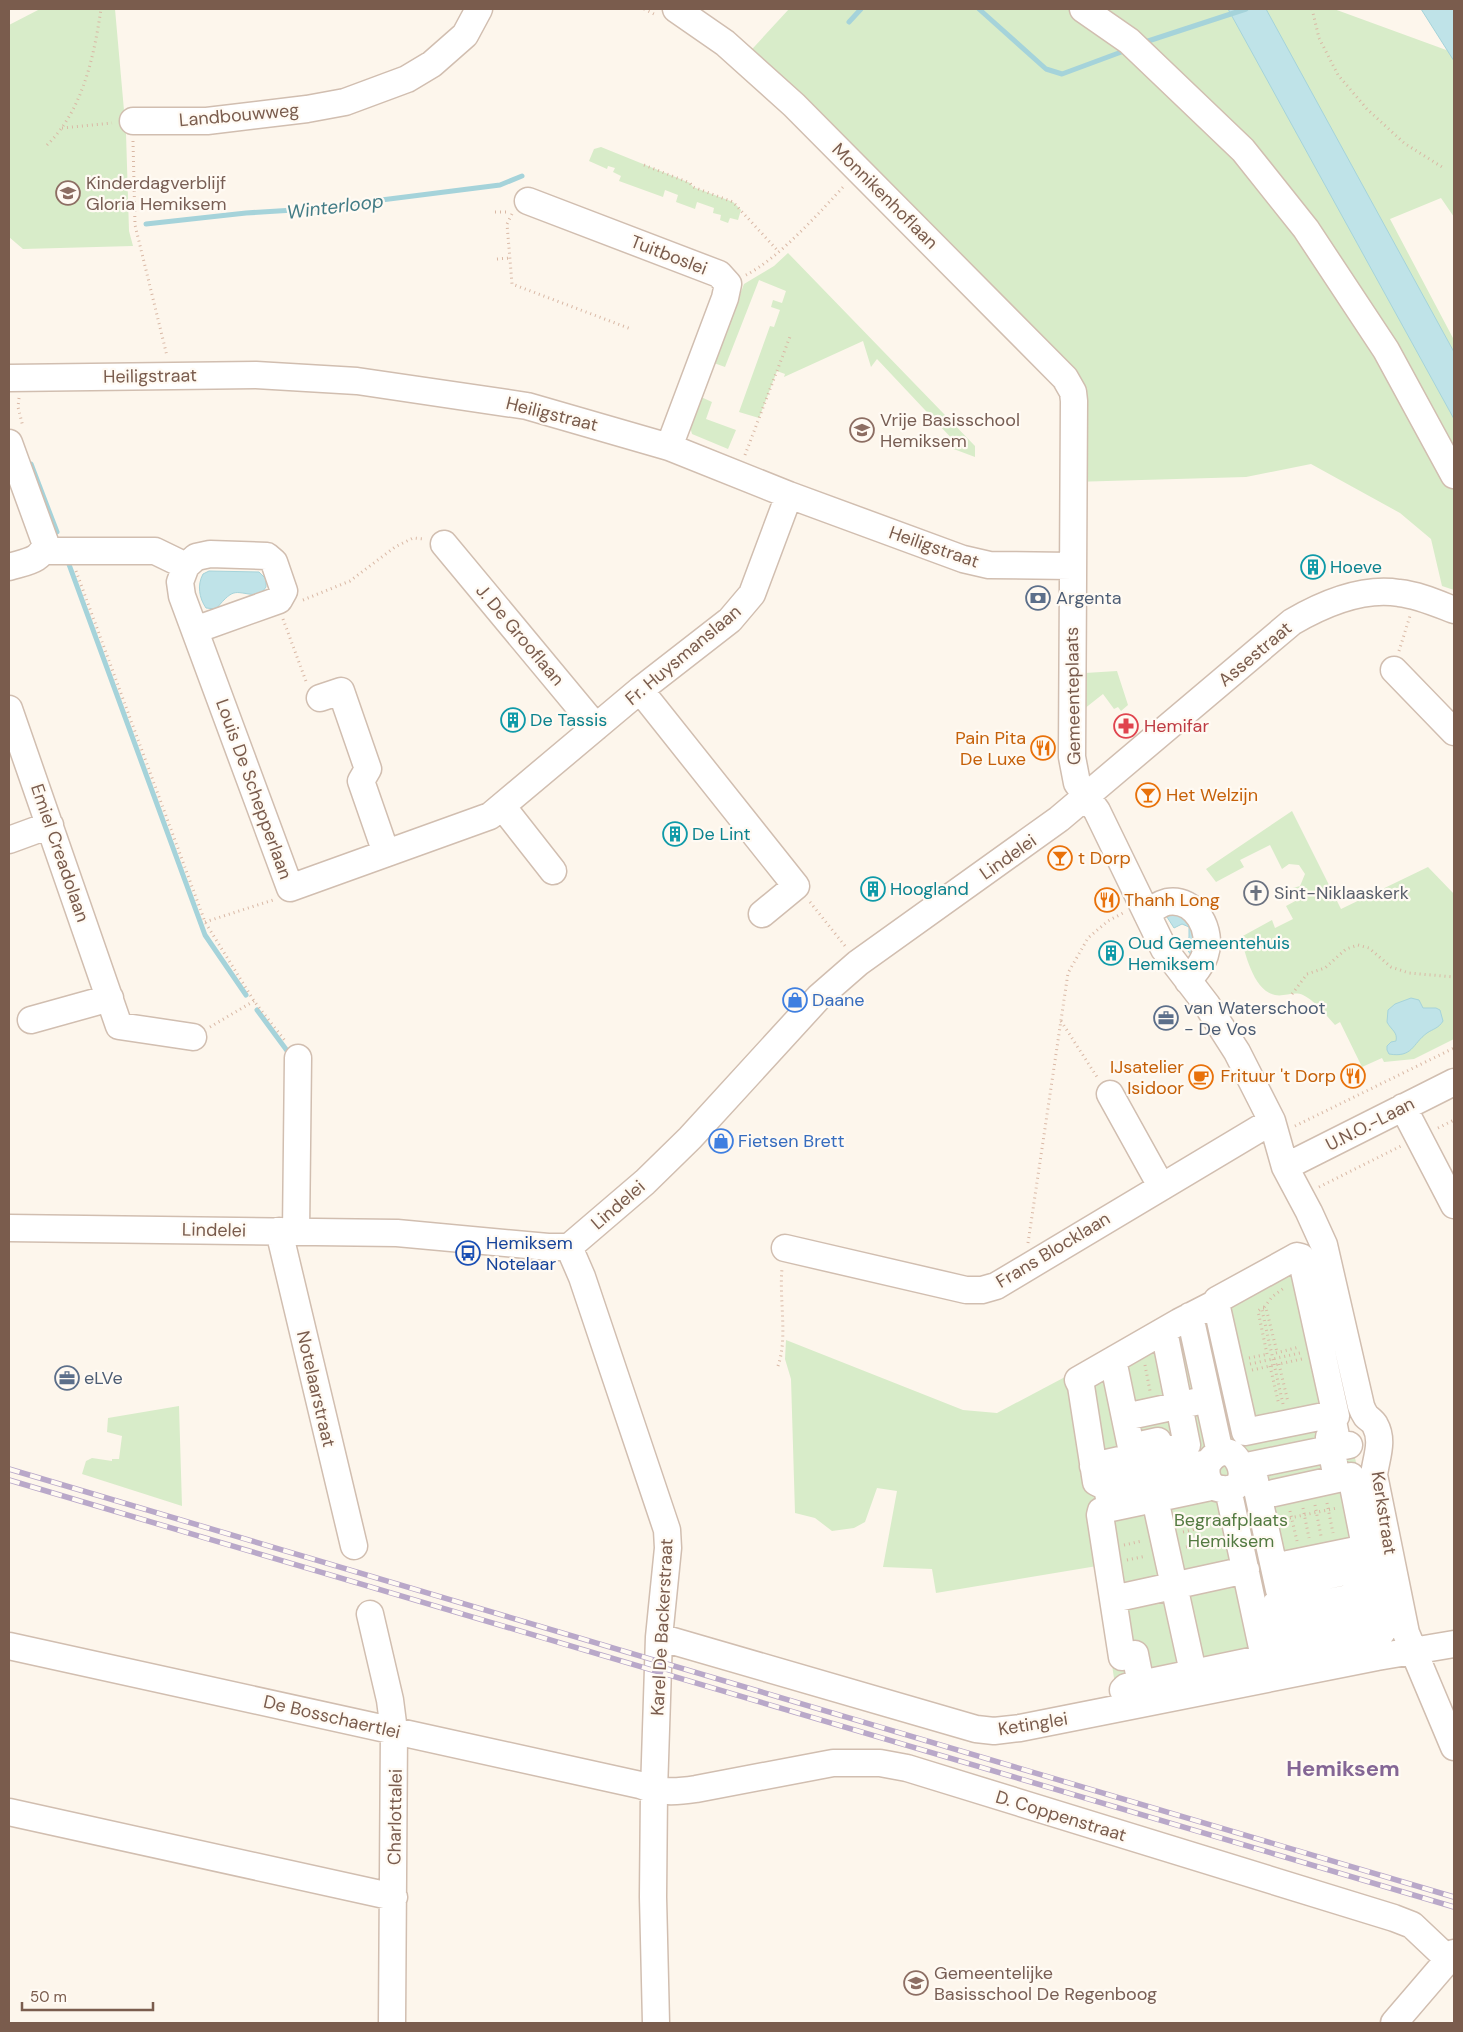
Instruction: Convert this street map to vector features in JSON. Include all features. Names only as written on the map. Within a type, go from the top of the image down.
[{"type":"street","name":"Landbouwweg","points":[[133,121],[207,121],[307,109],[346,102],[407,78],[432,64],[465,35],[479,9]]},
{"type":"street","points":[[1083,9],[1129,41],[1244,150],[1306,229],[1386,350],[1454,475]]},
{"type":"street","name":"Monnikenhoflaan","points":[[668,13],[725,43],[794,105],[1064,378],[1072,392],[1074,401]]},
{"type":"street","name":"Tuitboslei","points":[[528,200],[718,274],[728,284],[725,298],[669,447]]},
{"type":"street","name":"Heiligstraat","points":[[9,378],[256,375],[348,380],[432,390],[527,406],[669,447],[789,495],[963,559],[989,565],[1072,566]]},
{"type":"street","name":"Gemeenteplaats","points":[[1074,401],[1072,757],[1077,783],[1088,796],[1110,836],[1164,949],[1207,1005],[1237,1052],[1274,1127],[1286,1167]]},
{"type":"street","points":[[9,443],[42,534],[62,550]]},
{"type":"street","name":"Fr. Huysmanslaan","points":[[496,811],[640,690],[730,620],[752,594],[789,495]]},
{"type":"street","name":"J. De Grooflaan","points":[[444,544],[596,727]]},
{"type":"street","points":[[9,567],[62,550],[155,551],[186,566],[196,557],[210,554],[267,556],[274,562],[284,591],[278,606],[195,630]]},
{"type":"street","name":"Louis De Schepperlaan","points":[[186,566],[180,582],[181,589],[290,888],[496,811]]},
{"type":"street","name":"Assestraat","points":[[1088,796],[1292,622],[1303,616],[1349,597],[1373,592],[1398,592],[1454,610]]},
{"type":"street","points":[[1394,670],[1454,732]]},
{"type":"street","points":[[640,690],[796,886],[762,914]]},
{"type":"street","points":[[320,698],[341,691],[368,769],[361,781],[386,853]]},
{"type":"street","name":"Emiel Creadolaan","points":[[9,709],[29,833],[110,998],[119,1026],[192,1037]]},
{"type":"street","name":"Lindelei","points":[[9,1228],[397,1232],[548,1247],[569,1247],[645,1182],[690,1138],[819,997],[858,963],[1048,829],[1088,796]]},
{"type":"street","points":[[496,811],[554,871]]},
{"type":"street","points":[[1144,908],[1156,907],[1166,902],[1176,902],[1188,905],[1198,914],[1206,929],[1205,955],[1201,964],[1188,981]]},
{"type":"street","points":[[31,1020],[110,998]]},
{"type":"street","name":"Notelaarstraat","points":[[298,1058],[287,1232],[354,1546]]},
{"type":"street","name":"U.N.O.-Laan","points":[[1286,1167],[1454,1082]]},
{"type":"street","points":[[1110,1094],[1162,1186]]},
{"type":"street","points":[[1404,1107],[1454,1205]]},
{"type":"street","name":"Frans Blocklaan","points":[[785,1248],[966,1290],[982,1290],[996,1286],[1162,1186],[1274,1127]]},
{"type":"street","name":"Kerkstraat","points":[[1286,1167],[1324,1245],[1361,1406],[1366,1416],[1375,1424],[1379,1439],[1380,1453],[1375,1464],[1374,1475],[1406,1633],[1454,1747]]},
{"type":"street","name":"Karel De Backerstraat","points":[[569,1247],[582,1277],[667,1530],[668,1548],[659,1637],[654,1791],[653,1897],[656,2023]]},
{"type":"street","points":[[1111,1508],[1100,1474],[1081,1386],[1078,1380],[1297,1256],[1301,1257],[1336,1416],[1329,1419],[1246,1432],[1216,1303]]},
{"type":"street","points":[[1292,1294],[1329,1419],[1336,1436],[1329,1437],[1342,1447]]},
{"type":"street","points":[[1190,1316],[1208,1400],[1217,1472],[1246,1570],[1264,1657]]},
{"type":"street","points":[[1100,1474],[1187,1445],[1164,1331]]},
{"type":"street","points":[[1113,1360],[1131,1446],[1185,1435]]},
{"type":"street","points":[[1125,1417],[1208,1400]]},
{"type":"street","points":[[1248,1472],[1342,1447]]},
{"type":"street","points":[[1305,1486],[1342,1447]]},
{"type":"street","points":[[1307,1567],[1354,1570],[1359,1596],[1364,1618],[1307,1567],[1248,1472],[1235,1456],[1230,1453],[1206,1488],[1111,1508],[1101,1512],[1100,1515],[1122,1657],[1135,1654],[1132,1687],[1193,1672],[1380,1634],[1382,1632],[1307,1567]]},
{"type":"street","points":[[1100,1474],[1217,1472]]},
{"type":"street","points":[[1305,1486],[1350,1476],[1307,1567]]},
{"type":"street","points":[[1155,1499],[1193,1672]]},
{"type":"street","points":[[1113,1599],[1246,1570]]},
{"type":"street","name":"Charlottalei","points":[[370,1614],[390,1700],[394,1731],[392,2023]]},
{"type":"street","name":"Ketinglei","points":[[659,1637],[976,1729],[994,1731],[1029,1726],[1454,1644]]},
{"type":"street","name":"De Bosschaertlei","points":[[9,1646],[640,1785],[654,1791]]},
{"type":"street","name":"D. Coppenstraat","points":[[654,1791],[696,1789],[833,1763],[880,1763],[907,1768],[1394,1918],[1412,1925],[1451,1956]]},
{"type":"street","points":[[9,1812],[394,1897]]},
{"type":"street","points":[[1394,2023],[1451,1956]]},
{"type":"path","points":[[47,146],[62,128],[87,80],[101,9]]},
{"type":"path","points":[[644,9],[668,13]]},
{"type":"path","points":[[1312,9],[1318,38],[1338,75],[1367,109],[1404,143],[1442,167]]},
{"type":"path","points":[[62,128],[133,121],[135,225],[171,376]]},
{"type":"path","points":[[644,165],[690,183],[693,187],[734,202],[778,251]]},
{"type":"path","points":[[840,178],[853,190]]},
{"type":"path","points":[[728,284],[754,271],[778,251],[817,215],[846,184]]},
{"type":"path","points":[[495,212],[513,212],[507,224],[512,284],[631,329]]},
{"type":"path","points":[[497,258],[510,258]]},
{"type":"path","points":[[738,474],[791,334]]},
{"type":"path","points":[[320,698],[310,692],[278,606],[350,581],[394,547],[413,538],[444,544]]},
{"type":"path","points":[[62,550],[205,922],[254,1001],[298,1058]]},
{"type":"path","points":[[1403,612],[1419,616]]},
{"type":"path","points":[[1394,670],[1410,613]]},
{"type":"path","points":[[796,886],[858,963]]},
{"type":"path","points":[[205,922],[273,900],[290,888]]},
{"type":"path","points":[[1024,1268],[1068,973],[1088,938],[1108,921],[1144,908]]},
{"type":"path","points":[[1292,994],[1307,974],[1325,968],[1346,949],[1358,945],[1369,948],[1390,967],[1409,973],[1454,977]]},
{"type":"path","points":[[192,1037],[254,1001]]},
{"type":"path","points":[[1061,1021],[1105,1090],[1110,1094]]},
{"type":"path","points":[[1274,1127],[1454,1048]]},
{"type":"path","points":[[1301,1196],[1454,1120]]},
{"type":"path","points":[[778,1366],[782,1337],[781,1285],[785,1248]]},
{"type":"path","points":[[1282,1411],[1272,1360],[1262,1324],[1262,1308],[1272,1296],[1282,1292],[1292,1294]]},
{"type":"path","points":[[1262,1308],[1266,1308],[1276,1352]]},
{"type":"path","points":[[1262,1324],[1270,1322]]},
{"type":"path","points":[[1266,1339],[1273,1337]]},
{"type":"path","points":[[1244,1360],[1276,1352],[1309,1352]]},
{"type":"path","points":[[1246,1365],[1309,1352]]},
{"type":"path","points":[[1247,1372],[1279,1364],[1309,1352]]},
{"type":"path","points":[[1279,1364],[1289,1410]]},
{"type":"path","points":[[1275,1381],[1283,1380]]},
{"type":"path","points":[[1279,1396],[1286,1395]]},
{"type":"path","points":[[1305,1486],[1328,1510]]},
{"type":"path","points":[[1305,1486],[1316,1513],[1307,1567]]},
{"type":"path","points":[[1305,1486],[1304,1515],[1307,1567]]},
{"type":"path","points":[[1305,1486],[1292,1518],[1307,1567]]},
{"type":"path","points":[[1280,1520],[1340,1508]]},
{"type":"path","points":[[1307,1567],[1328,1510]]},
{"type":"green space","points":[[40,9],[115,9],[126,133],[129,231],[133,246],[23,249],[9,237],[9,25]]},
{"type":"green space","points":[[789,9],[1334,9],[1449,51],[1454,61],[1454,217],[1441,198],[1390,219],[1454,340],[1454,590],[1442,586],[1431,539],[1400,513],[1311,464],[1246,477],[1072,482],[1074,401],[743,59]]},
{"type":"green space","points":[[601,147],[690,183],[693,187],[733,202],[741,210],[738,220],[730,218],[728,223],[720,220],[721,215],[713,213],[714,208],[697,202],[695,209],[676,202],[678,195],[665,190],[663,197],[619,181],[621,176],[613,172],[615,168],[608,166],[607,169],[589,161],[594,149]]},
{"type":"green space","points":[[788,253],[975,446],[975,457],[951,448],[956,443],[877,359],[871,367],[863,341],[784,377],[785,374],[777,371],[759,418],[739,412],[770,326],[774,327],[780,310],[771,307],[773,300],[782,303],[786,291],[759,280],[725,367],[714,363],[744,284],[774,266]]},
{"type":"green space","points":[[701,397],[712,402],[706,419],[736,430],[728,449],[692,434],[690,427]]},
{"type":"green space","points":[[1117,671],[1128,705],[1121,711],[1118,707],[1114,709],[1103,694],[1084,709],[1085,673]]},
{"type":"green space","points":[[1292,811],[1341,909],[1428,867],[1454,894],[1454,1039],[1414,1059],[1384,1062],[1382,1058],[1362,1067],[1340,1022],[1335,1025],[1316,1004],[1303,995],[1275,995],[1261,987],[1248,962],[1241,937],[1272,920],[1275,928],[1293,919],[1286,906],[1299,899],[1293,888],[1300,886],[1305,874],[1299,865],[1289,864],[1282,869],[1270,845],[1240,860],[1244,867],[1216,882],[1206,869]]},
{"type":"green space","name":"Begraafplaats Hemiksem","points":[[1308,1248],[1396,1641],[1117,1698],[1097,1566],[936,1593],[932,1569],[883,1567],[897,1491],[877,1488],[865,1522],[854,1528],[832,1531],[815,1518],[795,1513],[791,1379],[785,1359],[786,1340],[963,1410],[997,1413]]},
{"type":"green space","points":[[179,1406],[182,1506],[82,1474],[86,1461],[92,1458],[112,1461],[112,1459],[119,1459],[122,1436],[107,1432],[108,1418]]},
{"type":"water","points":[[1228,9],[1266,9],[1454,352],[1454,419]]},
{"type":"water","points":[[1421,9],[1454,9],[1454,61]]},
{"type":"water","points":[[209,571],[259,572],[266,579],[266,587],[260,595],[236,593],[228,597],[216,609],[206,608],[200,596],[199,587],[203,574]]},
{"type":"water","points":[[1172,912],[1193,918],[1195,960],[1185,947],[1189,937],[1189,927],[1182,924],[1174,928],[1167,917]]},
{"type":"water","points":[[1411,998],[1419,1000],[1423,1008],[1436,1008],[1440,1010],[1443,1021],[1438,1027],[1422,1037],[1408,1052],[1397,1055],[1389,1054],[1387,1046],[1391,1042],[1396,1041],[1396,1038],[1395,1033],[1387,1022],[1388,1010],[1395,1004]]},
{"type":"waterway","name":"Winterloop","points":[[849,22],[861,9]]},
{"type":"waterway","name":"Winterloop","points":[[979,9],[1046,69],[1062,74],[1124,51]]},
{"type":"waterway","name":"Winterloop","points":[[1142,43],[1246,9]]},
{"type":"waterway","name":"Winterloop","points":[[146,224],[246,213],[310,209],[500,185],[522,176]]},
{"type":"waterway","points":[[31,464],[57,532]]},
{"type":"waterway","points":[[67,559],[205,935],[246,995]]},
{"type":"waterway","points":[[257,1010],[288,1052]]},
{"type":"railway","points":[[9,1469],[1454,1897]]},
{"type":"railway","points":[[9,1480],[1454,1907]]},
{"type":"place","name":"Kinderdagverblijf Gloria Hemiksem","points":[[68,193]]},
{"type":"place","name":"Vrije Basisschool Hemiksem","points":[[862,430]]},
{"type":"place","name":"Hoeve","points":[[1313,567]]},
{"type":"place","name":"Argenta","points":[[1038,598]]},
{"type":"place","name":"De Tassis","points":[[513,720]]},
{"type":"place","name":"Hemifar","points":[[1126,726]]},
{"type":"place","name":"Pain Pita De Luxe","points":[[1043,748]]},
{"type":"place","name":"Het Welzijn","points":[[1148,795]]},
{"type":"place","name":"De Lint","points":[[675,834]]},
{"type":"place","name":"t Dorp","points":[[1060,858]]},
{"type":"place","name":"Hoogland","points":[[873,889]]},
{"type":"place","name":"Sint-Niklaaskerk","points":[[1256,893]]},
{"type":"place","name":"Thanh Long","points":[[1107,900]]},
{"type":"place","name":"Oud Gemeentehuis Hemiksem","points":[[1111,953]]},
{"type":"place","name":"Daane","points":[[795,1000]]},
{"type":"place","name":"van Waterschoot - De Vos","points":[[1166,1018]]},
{"type":"place","name":"Frituur 't Dorp","points":[[1353,1076]]},
{"type":"place","name":"IJsatelier Isidoor","points":[[1201,1077]]},
{"type":"place","name":"Fietsen Brett","points":[[721,1141]]},
{"type":"place","name":"Hemiksem Notelaar","points":[[468,1253]]},
{"type":"place","name":"eLVe","points":[[67,1378]]},
{"type":"place","name":"Gemeentelijke Basisschool De Regenboog","points":[[916,1983]]},
{"type":"district","name":"Hemiksem","points":[[1343,1768]]}]
